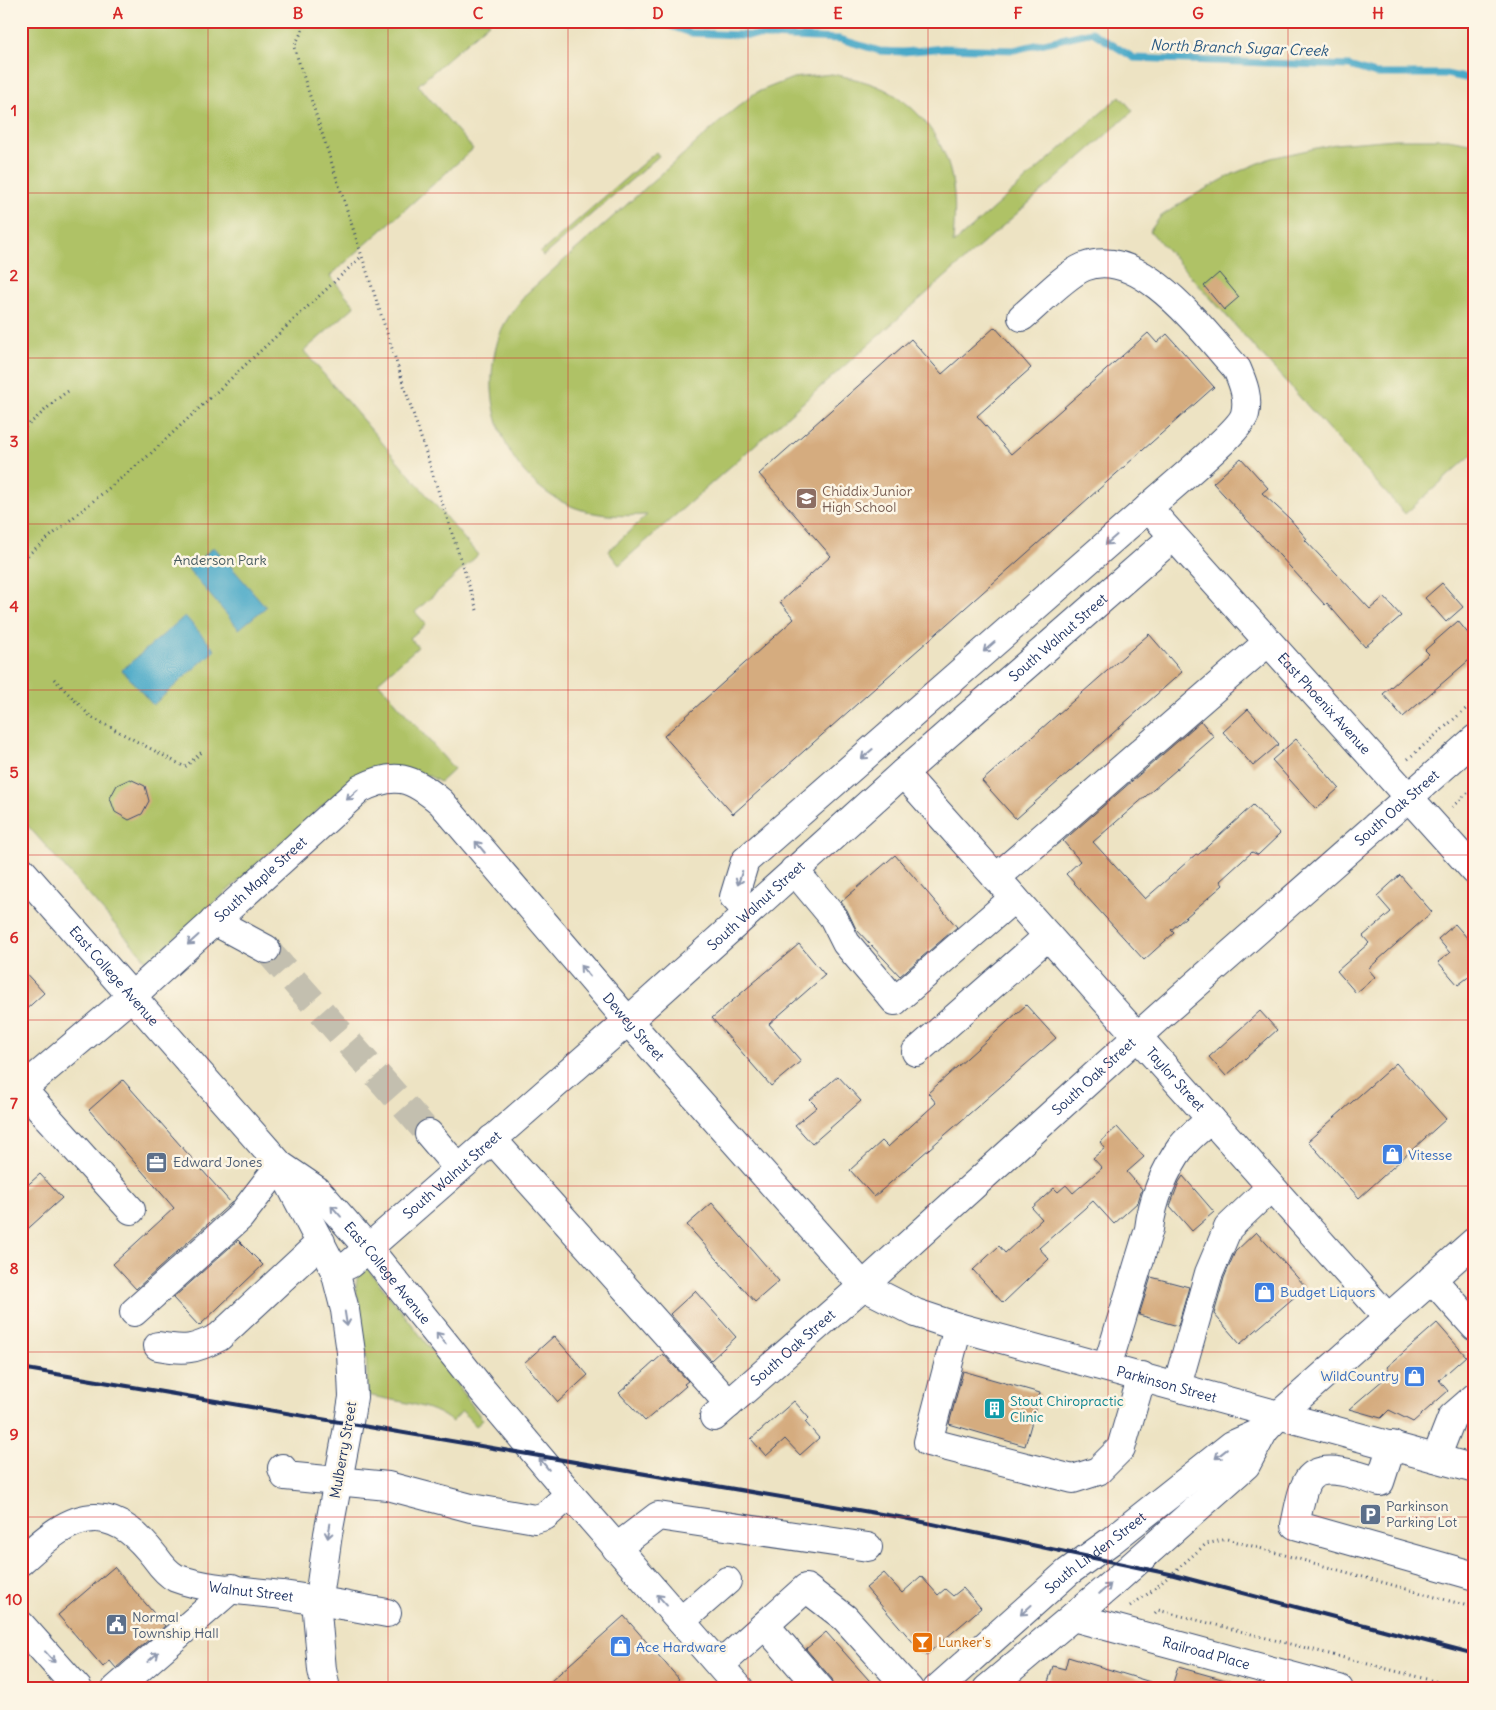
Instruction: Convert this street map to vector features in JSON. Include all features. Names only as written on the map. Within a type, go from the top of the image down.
[{"type":"street","points":[[748,912],[734,897],[746,861],[1148,508],[1233,432],[1245,416],[1247,402],[1244,385],[1236,369],[1163,288],[1144,275],[1122,267],[1101,263],[1086,266],[1074,272],[1022,317]]},
{"type":"street","name":"East Phoenix Avenue","points":[[1148,508],[1475,871]]},
{"type":"street","name":"South Walnut Street","points":[[335,1271],[350,1264],[628,1021],[903,773],[1173,537]]},
{"type":"street","points":[[996,878],[1268,642]]},
{"type":"street","name":"South Oak Street","points":[[492,1139],[722,1410],[863,1286],[1137,1037],[1475,739]]},
{"type":"street","name":"Taylor Street","points":[[903,773],[1388,1318]]},
{"type":"street","name":"South Maple Street","points":[[23,1085],[132,996],[360,789],[376,781],[396,778]]},
{"type":"street","name":"Dewey Street","points":[[396,778],[412,782],[428,791],[441,802],[628,1021],[863,1286]]},
{"type":"street","name":"East College Avenue","points":[[21,870],[280,1165],[318,1191],[368,1248],[483,1391],[570,1494],[740,1689]]},
{"type":"street","points":[[794,870],[833,917],[846,943],[895,1001],[1014,898]]},
{"type":"street","points":[[214,921],[266,949]]},
{"type":"street","points":[[916,1052],[1048,936]]},
{"type":"street","points":[[23,1085],[131,1210]]},
{"type":"street","points":[[1107,1367],[1149,1229],[1150,1215],[1156,1197],[1172,1162],[1183,1145],[1211,1119]]},
{"type":"street","points":[[428,1134],[458,1168]]},
{"type":"street","points":[[134,1312],[240,1217],[280,1165]]},
{"type":"street","name":"Mulberry Street","points":[[280,1165],[335,1271],[345,1310],[351,1352],[352,1397],[346,1444],[328,1534],[317,1612],[322,1670],[326,1689]]},
{"type":"street","points":[[1177,1386],[1209,1272],[1228,1228],[1271,1187]]},
{"type":"street","name":"South Linden Street","points":[[937,1689],[1068,1572],[1111,1541],[1232,1445],[1272,1423],[1475,1241]]},
{"type":"street","points":[[158,1346],[180,1350],[200,1347],[219,1337],[321,1242]]},
{"type":"street","points":[[1432,1279],[1475,1327]]},
{"type":"street","name":"Parkinson Street","points":[[863,1286],[916,1313],[958,1327],[1177,1386],[1272,1423],[1392,1445],[1475,1469]]},
{"type":"street","points":[[958,1327],[928,1442],[1073,1479],[1098,1471],[1121,1448],[1142,1376]]},
{"type":"street","points":[[1436,1458],[1452,1417],[1475,1397]]},
{"type":"street","name":"South Linden Street","points":[[995,1685],[1246,1465],[1272,1423]]},
{"type":"street","points":[[1392,1445],[1380,1482],[1331,1470],[1317,1472],[1307,1481],[1295,1525],[1475,1576]]},
{"type":"street","points":[[282,1468],[285,1476],[388,1486],[470,1508],[535,1519],[545,1516],[570,1494]]},
{"type":"street","points":[[616,1548],[658,1516],[868,1547]]},
{"type":"street","name":"Walnut Street","points":[[21,1561],[58,1532],[85,1520],[95,1518],[111,1520],[128,1529],[147,1547],[160,1564],[175,1577],[193,1583],[387,1612]]},
{"type":"street","points":[[681,1621],[727,1581]]},
{"type":"street","points":[[116,1689],[232,1588]]},
{"type":"street","points":[[720,1665],[806,1588],[845,1618],[909,1689]]},
{"type":"street","name":"Railroad Place","points":[[1073,1617],[1325,1687]]},
{"type":"street","points":[[21,1625],[78,1689]]},
{"type":"street","points":[[765,1625],[820,1689]]},
{"type":"path","points":[[307,21],[294,47],[477,610]]},
{"type":"path","points":[[21,563],[30,552],[148,456],[362,256]]},
{"type":"path","points":[[21,430],[34,422],[45,409],[70,390]]},
{"type":"path","points":[[54,678],[92,717],[185,767],[204,751]]},
{"type":"path","points":[[1390,777],[1414,753],[1475,701]]},
{"type":"path","points":[[1433,825],[1475,786]]},
{"type":"path","points":[[1124,1610],[1152,1591],[1206,1544],[1227,1539],[1475,1608]]},
{"type":"path","points":[[1152,1615],[1158,1610],[1464,1689]]},
{"type":"green space","name":"Anderson Park","points":[[21,21],[491,21],[418,85],[473,149],[330,276],[355,306],[304,351],[478,555],[415,612],[426,624],[410,638],[418,647],[378,682],[454,769],[440,782],[427,775],[350,781],[147,961],[21,818]]},
{"type":"green space","points":[[832,74],[866,82],[892,93],[917,113],[928,126],[945,154],[950,170],[954,200],[953,244],[1120,96],[1133,111],[619,565],[608,551],[647,515],[620,516],[594,513],[576,508],[552,496],[531,479],[515,459],[503,437],[495,412],[492,386],[494,360],[502,328],[527,293],[755,93],[793,78]]},
{"type":"green space","points":[[1396,139],[1448,139],[1475,144],[1475,452],[1405,514],[1150,231],[1160,217],[1189,198],[1233,174],[1271,158],[1335,144]]},
{"type":"green space","points":[[656,152],[659,156],[543,256],[540,253]]},
{"type":"green space","points":[[367,1268],[414,1327],[483,1420],[476,1426],[462,1411],[452,1422],[423,1407],[368,1395],[366,1352],[358,1298],[355,1290],[359,1269]]},
{"type":"water","points":[[214,547],[266,607],[239,629],[188,569]]},
{"type":"water","points":[[185,616],[215,650],[153,705],[122,670]]},
{"type":"building","points":[[1219,273],[1239,297],[1224,310],[1204,286]]},
{"type":"building","points":[[995,327],[1031,368],[977,416],[1011,454],[1148,333],[1157,343],[1167,334],[1214,387],[733,814],[664,736],[794,619],[780,602],[831,556],[759,474],[911,339],[942,374]]},
{"type":"building","points":[[1241,458],[1268,488],[1262,493],[1290,519],[1307,539],[1305,540],[1370,609],[1384,597],[1401,616],[1365,647],[1327,603],[1325,605],[1213,483]]},
{"type":"building","points":[[1442,583],[1463,607],[1446,622],[1425,598]]},
{"type":"building","points":[[1458,621],[1475,642],[1475,655],[1403,717],[1383,694],[1429,654],[1425,650]]},
{"type":"building","points":[[1149,634],[1182,672],[1016,819],[982,781]]},
{"type":"building","points":[[1248,709],[1279,744],[1253,766],[1223,732]]},
{"type":"building","points":[[1201,721],[1214,737],[1093,842],[1145,899],[1196,854],[1198,855],[1253,805],[1280,834],[1258,855],[1252,852],[1220,881],[1223,885],[1171,930],[1174,933],[1144,960],[1066,874],[1080,861],[1063,841]]},
{"type":"building","points":[[1296,739],[1339,788],[1316,809],[1272,760]]},
{"type":"building","points":[[130,779],[145,786],[149,801],[142,814],[129,820],[115,812],[110,798],[117,785]]},
{"type":"building","points":[[895,855],[957,927],[900,976],[856,929],[841,902]]},
{"type":"building","points":[[1400,875],[1432,912],[1368,969],[1375,977],[1356,993],[1337,971],[1369,943],[1363,936],[1391,912],[1377,896]]},
{"type":"building","points":[[1455,924],[1475,947],[1475,972],[1458,985],[1438,962],[1450,953],[1438,939]]},
{"type":"building","points":[[799,944],[825,975],[769,1024],[801,1061],[771,1086],[712,1018]]},
{"type":"building","points":[[21,968],[44,993],[21,1014]]},
{"type":"building","points":[[1026,1005],[1056,1038],[874,1197],[850,1170],[882,1141],[888,1147],[936,1103],[928,1093]]},
{"type":"building","points":[[1260,1011],[1277,1030],[1226,1076],[1209,1057]]},
{"type":"building","points":[[1396,1063],[1446,1119],[1359,1198],[1308,1141]]},
{"type":"building","points":[[838,1076],[861,1101],[812,1144],[795,1125],[817,1107],[810,1100]]},
{"type":"building","points":[[123,1080],[231,1203],[136,1289],[113,1264],[174,1208],[89,1110]]},
{"type":"building","points":[[1117,1127],[1144,1157],[1127,1172],[1142,1189],[1138,1202],[1114,1224],[1093,1201],[1039,1248],[1049,1259],[1003,1303],[973,1270],[999,1246],[1005,1253],[1042,1219],[1032,1208],[1054,1188],[1058,1192],[1066,1185],[1073,1193],[1102,1168],[1093,1158],[1105,1148],[1100,1142]]},
{"type":"building","points":[[40,1174],[62,1198],[21,1235],[21,1191]]},
{"type":"building","points":[[1183,1176],[1214,1212],[1192,1231],[1170,1206]]},
{"type":"building","points":[[712,1203],[779,1281],[755,1302],[687,1225]]},
{"type":"building","points":[[1256,1232],[1306,1287],[1240,1344],[1214,1314],[1224,1278],[1235,1252]]},
{"type":"building","points":[[238,1240],[263,1265],[199,1326],[173,1298]]},
{"type":"building","points":[[1151,1277],[1189,1287],[1178,1326],[1139,1315]]},
{"type":"building","points":[[695,1291],[736,1337],[711,1360],[670,1314]]},
{"type":"building","name":"WildCountry","points":[[1437,1323],[1466,1356],[1439,1380],[1448,1391],[1413,1422],[1389,1410],[1381,1418],[1349,1409],[1391,1373],[1387,1367]]},
{"type":"building","points":[[554,1336],[588,1375],[558,1402],[524,1363]]},
{"type":"building","points":[[663,1354],[688,1381],[684,1384],[686,1386],[645,1421],[619,1393]]},
{"type":"building","name":"Stout Chiropractic Clinic","points":[[963,1371],[1040,1393],[1025,1446],[949,1424]]},
{"type":"building","points":[[794,1401],[809,1418],[805,1422],[819,1438],[800,1455],[785,1439],[766,1456],[751,1439]]},
{"type":"building","name":"Normal Township Hall","points":[[114,1567],[165,1626],[116,1668],[110,1661],[103,1667],[58,1615]]},
{"type":"building","points":[[884,1573],[902,1593],[921,1576],[938,1595],[945,1589],[953,1596],[963,1588],[981,1608],[925,1656],[866,1588]]},
{"type":"building","name":"Ace Hardware","points":[[624,1616],[679,1679],[668,1689],[542,1689]]},
{"type":"building","points":[[826,1632],[877,1689],[835,1689],[832,1679],[806,1649]]},
{"type":"building","points":[[1068,1657],[1157,1684],[1156,1689],[1046,1689],[1053,1666],[1065,1669]]},
{"type":"building","points":[[1178,1667],[1236,1683],[1235,1689],[1171,1689]]},
{"type":"waterway","name":"North Branch Sugar Creek","points":[[593,21],[667,25],[691,33],[840,39],[880,51],[903,52],[944,48],[1014,50],[1092,32],[1134,58],[1349,66],[1376,74],[1446,74],[1475,80]]},
{"type":"tunnel","points":[[266,949],[429,1134]]},
{"type":"railway","points":[[21,1368],[899,1517],[1170,1574],[1475,1654]]},
{"type":"place","name":"Chiddix Junior High School","points":[[806,499]]},
{"type":"place","name":"Vitesse","points":[[1392,1155]]},
{"type":"place","name":"Edward Jones","points":[[157,1162]]},
{"type":"place","name":"Budget Liquors","points":[[1264,1292]]},
{"type":"place","name":"WildCountry","points":[[1415,1376]]},
{"type":"place","name":"Stout Chiropractic Clinic","points":[[994,1409]]},
{"type":"place","name":"Parkinson Parking Lot","points":[[1370,1514]]},
{"type":"place","name":"Normal Township Hall","points":[[116,1625]]},
{"type":"place","name":"Lunker's","points":[[922,1642]]},
{"type":"place","name":"Ace Hardware","points":[[620,1647]]}]
